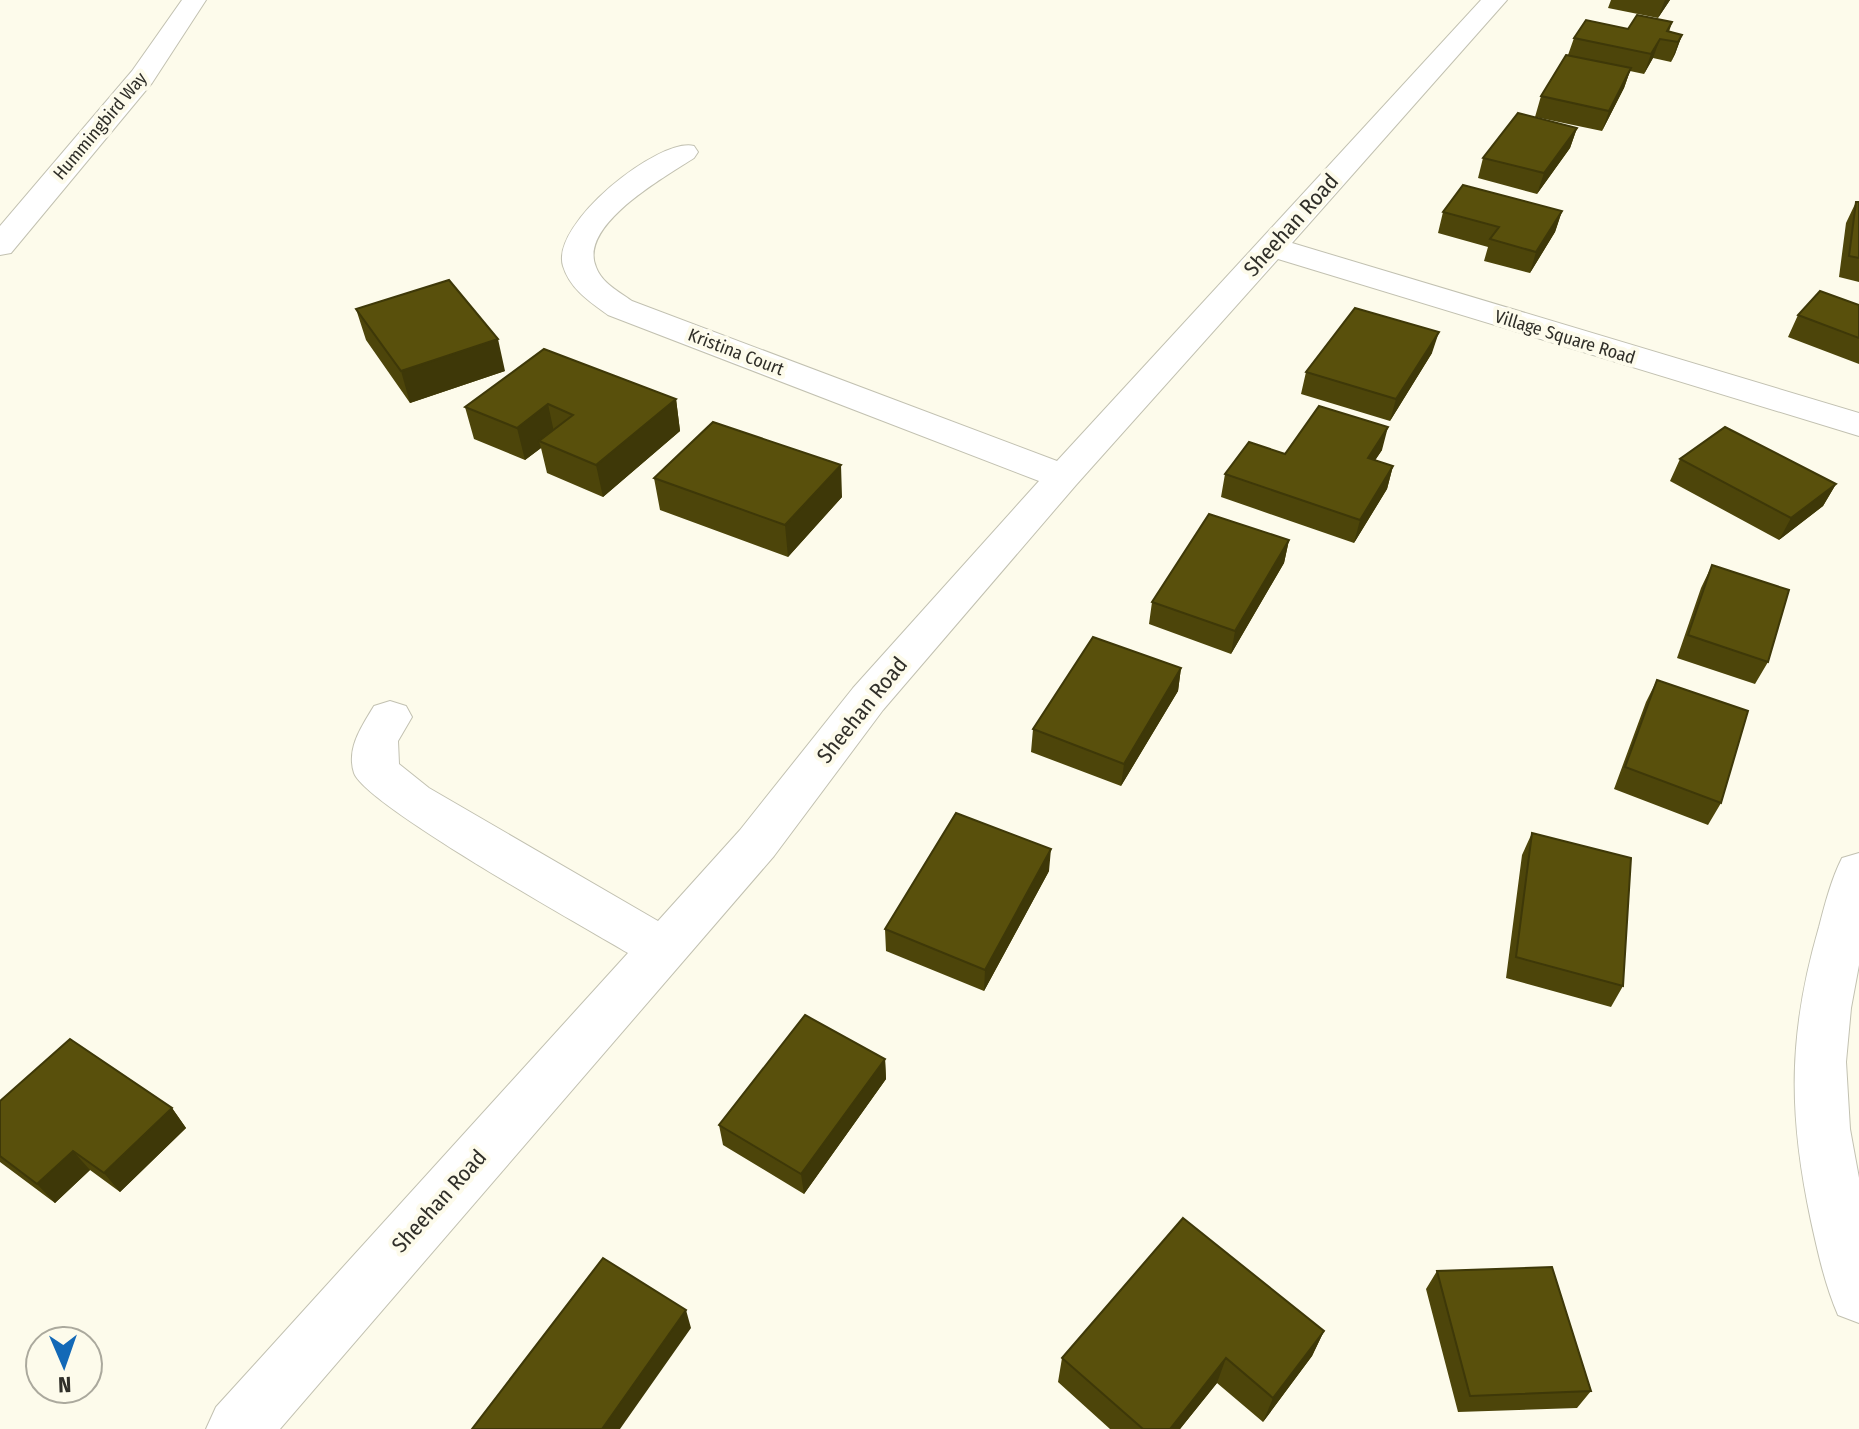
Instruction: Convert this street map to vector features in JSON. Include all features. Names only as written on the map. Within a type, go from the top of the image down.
[{"type":"street","name":"Hummingbird Way","points":[[0,246],[142,77],[194,0]]},
{"type":"street","name":"Sheehan Road","points":[[238,1429],[757,843],[868,699],[1063,477],[1495,0]]},
{"type":"street","name":"Kristina Court","points":[[684,152],[638,181],[588,224],[577,250],[577,269],[584,282],[599,296],[620,308],[1063,477]]},
{"type":"street","name":"Village Square Road","points":[[1272,246],[1326,265],[1859,425]]},
{"type":"street","points":[[390,717],[376,740],[376,771],[413,801],[663,949]]},
{"type":"street","points":[[1859,872],[1835,959],[1821,1029],[1821,1110],[1834,1200],[1859,1294]]},
{"type":"building","points":[[1637,15],[1672,22],[1667,31],[1682,35],[1678,42],[1660,39],[1651,54],[1574,38],[1586,20],[1628,29]]},
{"type":"building","points":[[1566,55],[1631,68],[1609,111],[1541,96]]},
{"type":"building","points":[[1518,113],[1577,128],[1544,173],[1483,158]]},
{"type":"building","points":[[1463,185],[1562,211],[1536,252],[1490,239],[1499,227],[1443,212]]},
{"type":"building","points":[[1856,202],[1859,202],[1859,258],[1849,256]]},
{"type":"building","points":[[449,280],[498,339],[401,371],[356,309]]},
{"type":"building","points":[[1820,291],[1859,305],[1859,338],[1798,315]]},
{"type":"building","points":[[1355,308],[1439,332],[1396,399],[1306,372]]},
{"type":"building","points":[[544,349],[676,399],[596,465],[539,441],[573,415],[548,404],[517,428],[465,407]]},
{"type":"building","points":[[1319,406],[1388,427],[1368,458],[1393,466],[1360,520],[1225,474],[1249,442],[1285,454]]},
{"type":"building","points":[[713,422],[841,465],[785,525],[654,478]]},
{"type":"building","points":[[1725,427],[1836,484],[1791,518],[1680,459]]},
{"type":"building","points":[[1209,514],[1289,540],[1235,631],[1152,602]]},
{"type":"building","points":[[1712,565],[1789,590],[1768,662],[1688,635]]},
{"type":"building","points":[[1093,637],[1181,668],[1124,764],[1033,729]]},
{"type":"building","points":[[1657,680],[1748,711],[1721,803],[1625,767]]},
{"type":"building","points":[[956,813],[1051,849],[985,970],[885,929]]},
{"type":"building","points":[[1532,833],[1631,858],[1623,986],[1516,957]]},
{"type":"building","points":[[805,1015],[885,1059],[801,1174],[719,1125]]},
{"type":"building","points":[[70,1039],[172,1108],[104,1173],[73,1151],[37,1184],[0,1156],[0,1101]]},
{"type":"building","points":[[1183,1218],[1324,1331],[1273,1398],[1226,1358],[1170,1429],[1143,1429],[1062,1358]]},
{"type":"building","points":[[603,1258],[686,1310],[602,1429],[472,1429]]},
{"type":"building","points":[[1552,1267],[1591,1391],[1470,1396],[1437,1271]]}]
